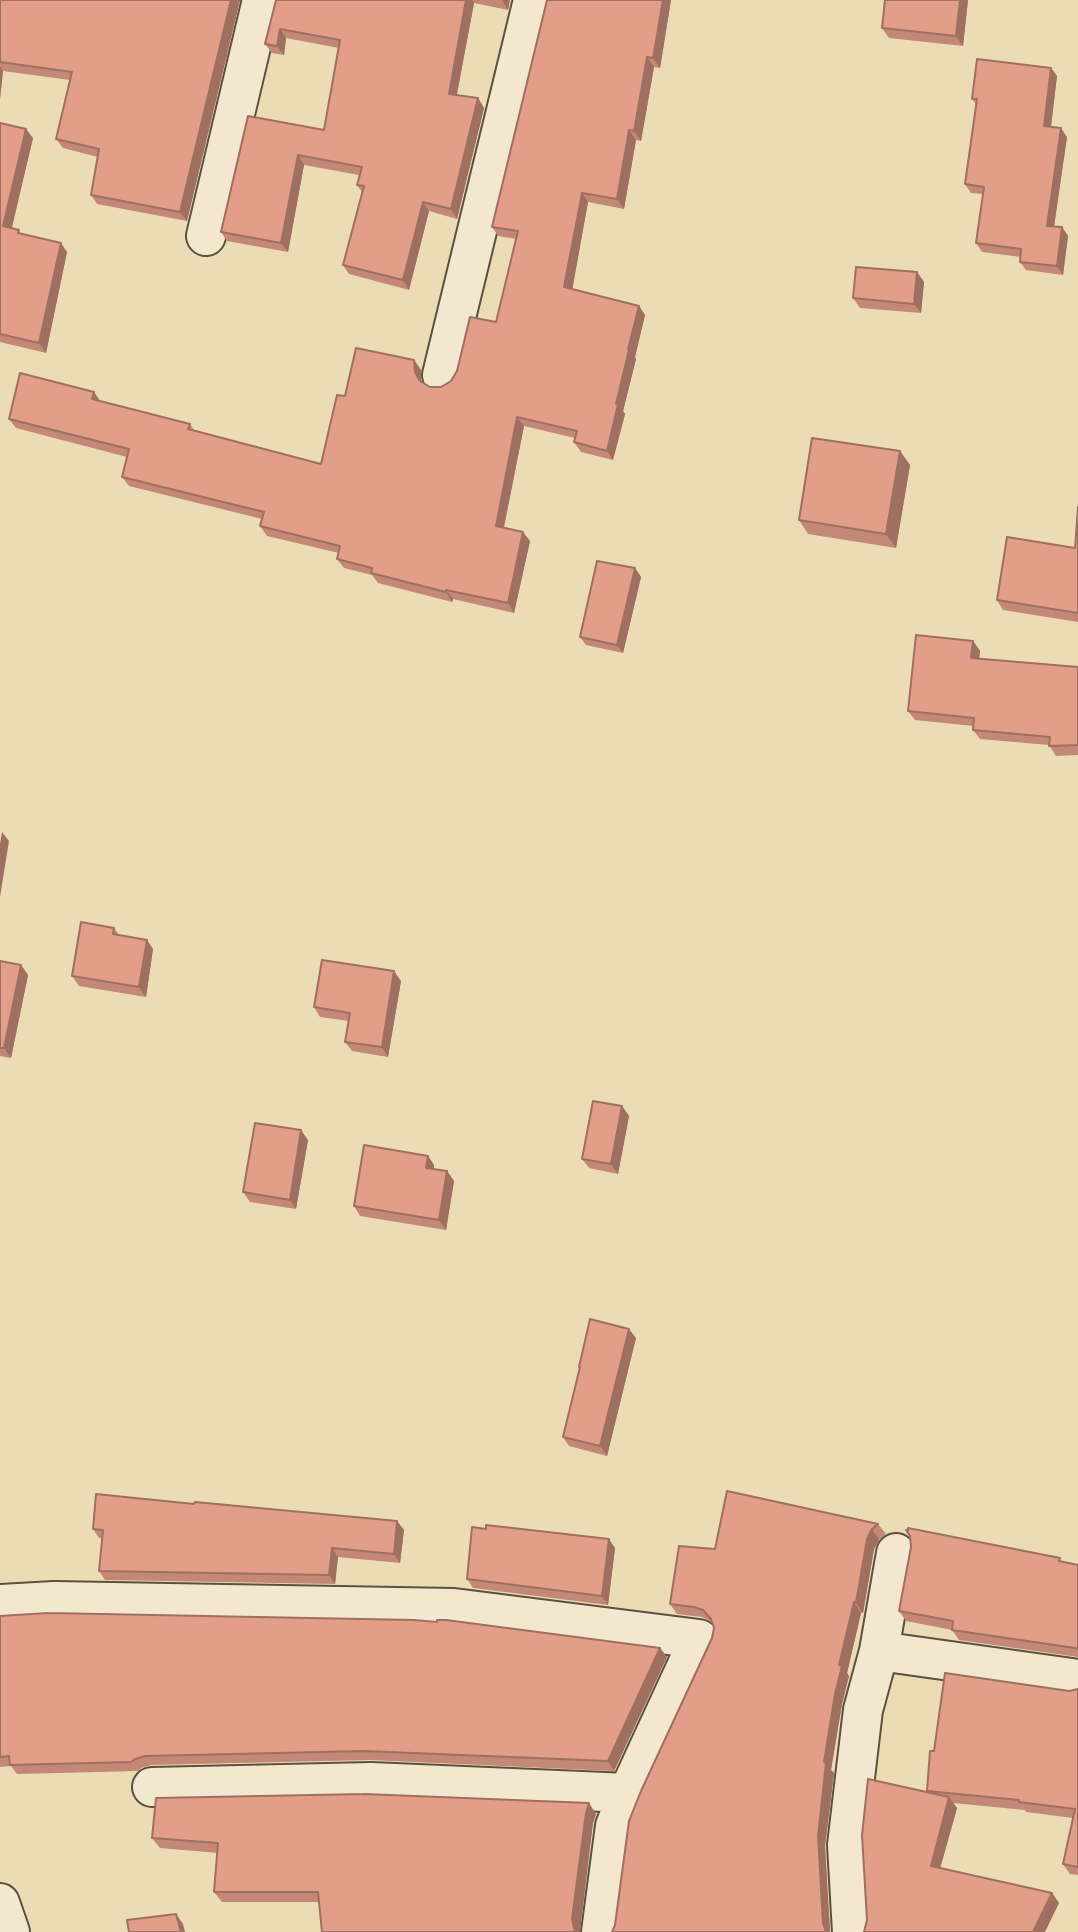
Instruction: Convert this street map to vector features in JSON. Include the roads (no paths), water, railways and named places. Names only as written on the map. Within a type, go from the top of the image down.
[{"type":"street","points":[[206,236],[262,0]]},
{"type":"street","points":[[442,375],[533,0]]},
{"type":"street","points":[[852,1932],[847,1844],[863,1710],[879,1651],[897,1553]]},
{"type":"street","points":[[0,1604],[54,1601],[454,1608],[699,1639],[615,1826],[601,1932]]},
{"type":"street","points":[[879,1651],[1078,1679]]},
{"type":"street","points":[[152,1787],[371,1782],[628,1793]]},
{"type":"street","points":[[0,1903],[10,1932]]}]
